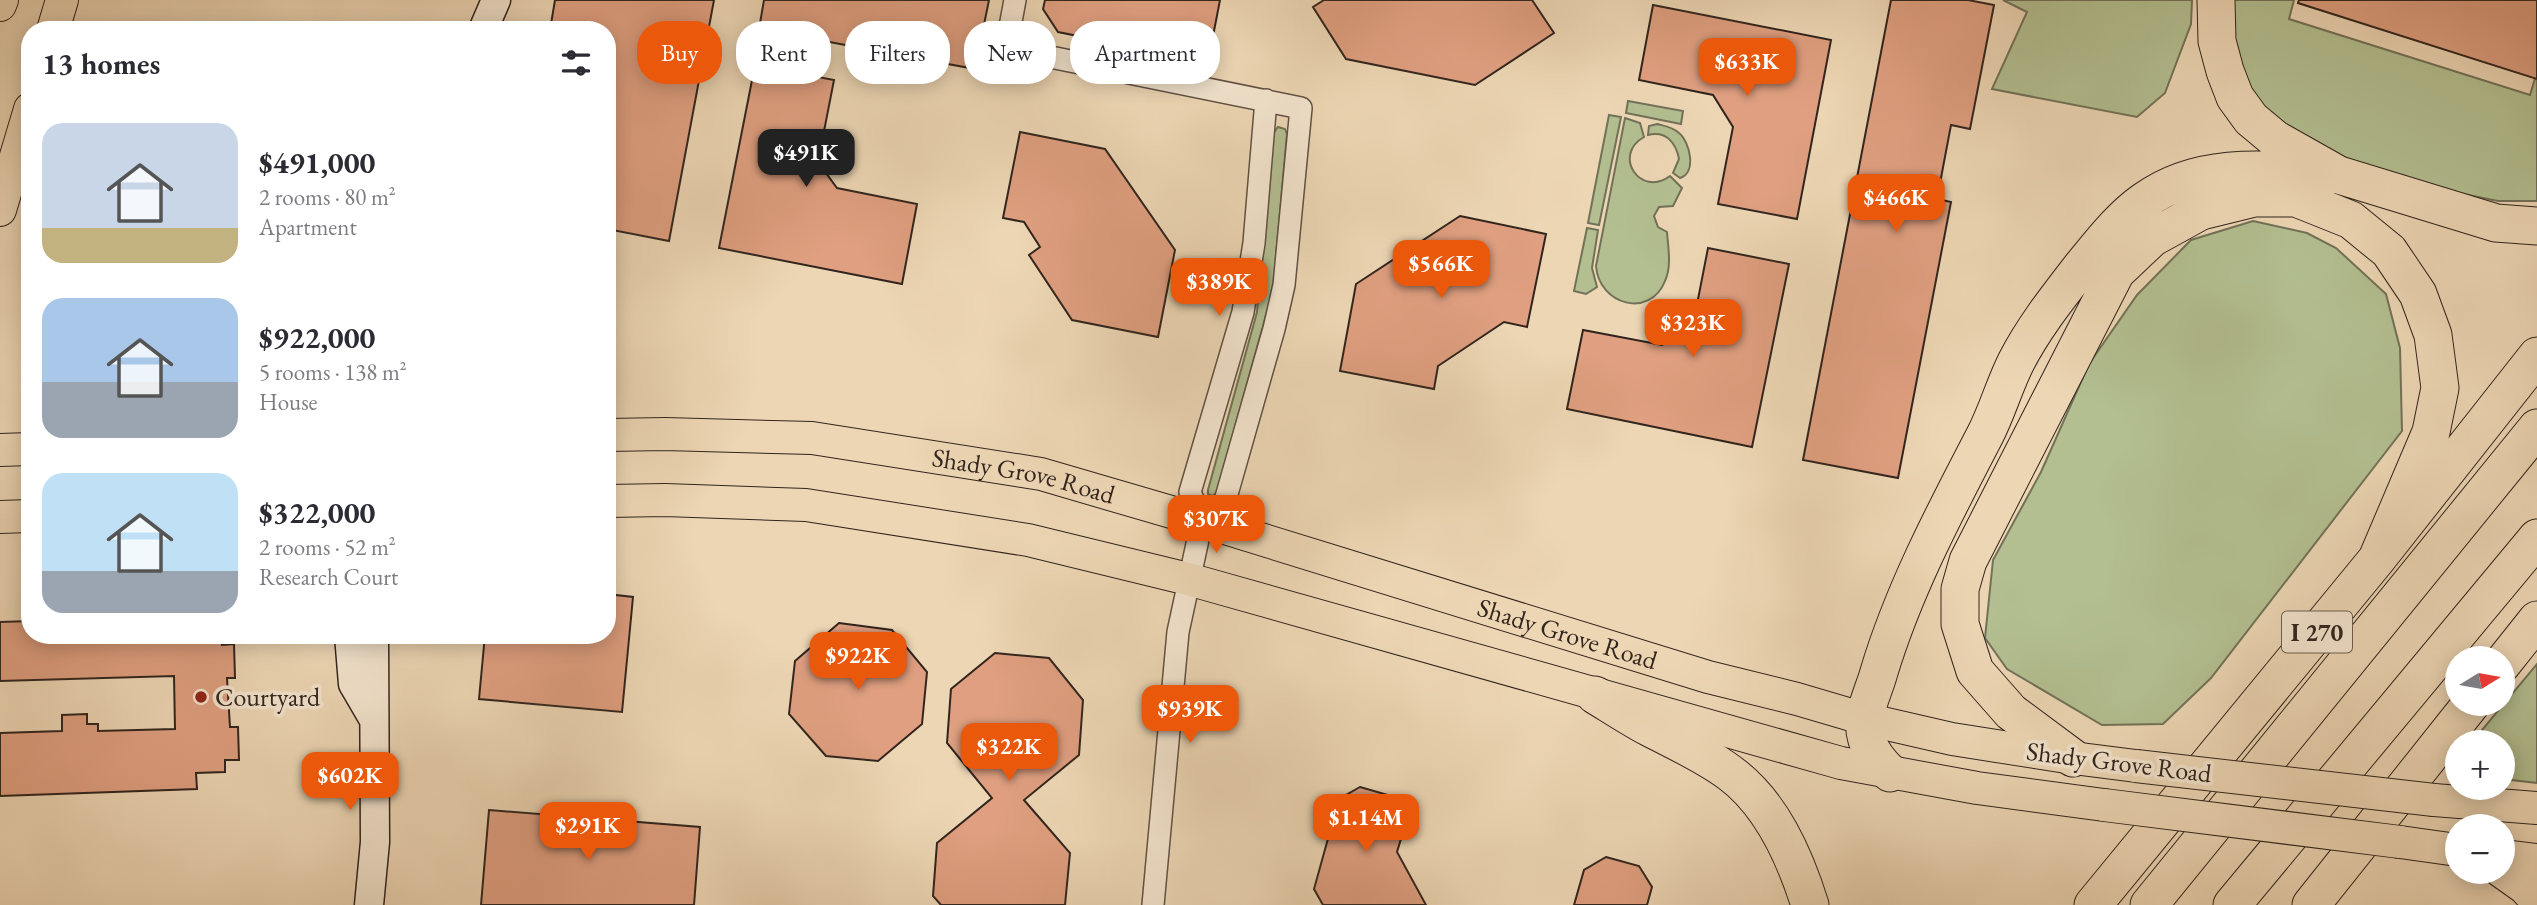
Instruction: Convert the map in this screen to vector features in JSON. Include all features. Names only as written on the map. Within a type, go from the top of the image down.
[{"type":"highway","points":[[2216,0],[2217,40],[2235,97],[2251,119],[2275,139],[2339,175],[2496,223],[2537,226]]},
{"type":"highway","points":[[1890,773],[1877,760],[1868,744],[1865,719],[1894,624],[1949,502],[1986,432],[2016,362],[2044,314],[2110,232],[2144,201],[2175,185],[2218,171],[2251,168],[2339,175]]},
{"type":"highway","points":[[2073,758],[2011,712],[1975,671],[1961,624],[1960,589],[1968,561],[2116,271],[2151,238],[2201,211],[2254,198],[2296,198],[2351,220],[2389,251],[2418,294],[2433,335],[2440,388],[2431,432],[2377,559]]},
{"type":"highway","name":"I 270","points":[[2093,905],[2377,559],[2537,356]]},
{"type":"highway","name":"I 270","points":[[2148,905],[2537,428]]},
{"type":"highway","points":[[2232,905],[2537,538]]},
{"type":"highway","points":[[2515,648],[2537,620]]},
{"type":"highway","points":[[1595,695],[1731,773],[1773,820],[1799,871],[1810,905]]},
{"type":"highway","points":[[2311,905],[2461,716]]},
{"type":"highway","points":[[2515,878],[2537,898]]},
{"type":"main road","points":[[0,5],[2,0]]},
{"type":"main road","points":[[56,21],[62,0]]},
{"type":"main road","points":[[0,210],[21,139]]},
{"type":"main road","name":"Shady Grove Road","points":[[616,435],[665,433],[812,438],[1041,474],[1708,677],[1952,739],[2136,766],[2434,800],[2537,808]]},
{"type":"main road","points":[[0,450],[21,449]]},
{"type":"main road","name":"Shady Grove Road","points":[[616,501],[806,505],[1028,540],[1188,579],[1841,763],[1977,789],[2445,848]]},
{"type":"main road","points":[[0,517],[21,516]]},
{"type":"main road","points":[[2515,857],[2537,860]]},
{"type":"street","points":[[487,21],[496,0]]},
{"type":"street","points":[[1015,0],[1006,48],[1301,108],[1284,285],[1274,329],[1225,501],[1202,521],[1178,632],[1153,905]]},
{"type":"street","points":[[1202,521],[1190,492],[1243,312],[1254,243],[1266,100]]},
{"type":"street","points":[[350,644],[353,684],[374,720]]},
{"type":"street","points":[[369,905],[375,842],[374,644]]},
{"type":"green space","points":[[2003,0],[2192,0],[2191,24],[2165,93],[2137,117],[1992,89],[2027,12]]},
{"type":"green space","points":[[2228,0],[2294,0],[2289,19],[2530,95],[2537,72],[2537,201],[2498,201],[2453,192],[2329,153],[2280,128],[2241,78]]},
{"type":"green space","points":[[1628,101],[1683,111],[1681,124],[1626,113]]},
{"type":"green space","points":[[1609,115],[1621,117],[1599,225],[1588,223]]},
{"type":"green space","points":[[1625,118],[1640,123],[1644,137],[1630,154],[1634,172],[1649,182],[1670,176],[1682,188],[1673,206],[1659,207],[1654,216],[1658,227],[1667,232],[1669,263],[1665,281],[1658,293],[1637,303],[1615,298],[1606,290],[1599,279],[1596,266]]},
{"type":"green space","points":[[1657,124],[1677,131],[1689,150],[1689,170],[1680,178],[1673,173],[1679,159],[1673,143],[1660,134],[1648,135],[1649,126]]},
{"type":"green space","points":[[1278,127],[1285,129],[1287,134],[1273,290],[1219,484],[1216,494],[1212,496],[1208,494],[1208,490],[1257,312],[1272,135]]},
{"type":"green space","points":[[2253,221],[2307,233],[2336,248],[2386,294],[2400,348],[2402,431],[2211,678],[2163,724],[2102,725],[2007,669],[1985,638],[1993,560],[2041,472],[2089,364],[2137,295],[2191,240]]},
{"type":"green space","points":[[1587,228],[1598,230],[1592,268],[1597,287],[1586,294],[1574,291]]},
{"type":"green space","points":[[2537,664],[2537,783],[2515,780],[2515,730],[2482,730],[2494,716],[2515,716],[2515,690]]},
{"type":"building","points":[[555,0],[714,0],[710,21],[637,21],[637,84],[698,84],[669,241],[616,231],[616,21],[552,21]]},
{"type":"building","points":[[764,0],[989,0],[985,21],[964,21],[964,67],[950,64],[950,21],[845,21],[845,45],[831,42],[831,21],[760,21]]},
{"type":"building","points":[[1045,0],[1220,0],[1216,21],[1070,21],[1070,34],[1058,32],[1056,21],[1051,21],[1043,9]]},
{"type":"building","points":[[1324,0],[1532,0],[1554,33],[1475,85],[1346,59],[1313,7]]},
{"type":"building","points":[[1891,0],[1968,0],[1994,5],[1970,129],[1951,125],[1937,199],[1951,202],[1898,478],[1803,460]]},
{"type":"building","points":[[2299,0],[2537,0],[2537,79],[2298,3]]},
{"type":"building","points":[[1653,5],[1831,40],[1797,219],[1718,204],[1733,127],[1713,95],[1639,80]]},
{"type":"building","points":[[831,79],[834,80],[818,162],[837,188],[917,204],[902,284],[719,248],[751,84],[831,84]]},
{"type":"building","points":[[1020,132],[1105,149],[1175,250],[1158,337],[1072,320],[1029,255],[1040,247],[1024,222],[1003,218]]},
{"type":"building","points":[[1460,216],[1546,234],[1527,327],[1504,322],[1438,366],[1434,389],[1340,371],[1356,284]]},
{"type":"building","points":[[1708,248],[1789,264],[1752,447],[1567,409],[1583,330],[1662,345],[1693,325]]},
{"type":"building","points":[[616,595],[633,597],[622,712],[479,699],[484,644],[616,644]]},
{"type":"building","name":"Courtyard","points":[[21,621],[21,644],[234,644],[235,678],[227,678],[230,727],[238,727],[239,760],[225,760],[225,772],[196,773],[197,789],[0,796],[0,733],[62,731],[62,715],[87,714],[87,724],[98,724],[98,731],[175,729],[174,676],[0,681],[0,622]]},
{"type":"building","points":[[839,623],[892,630],[927,672],[922,724],[878,761],[826,756],[789,714],[795,661]]},
{"type":"building","points":[[995,653],[1049,658],[1083,700],[1079,755],[1024,800],[1070,853],[1065,905],[941,905],[933,896],[937,843],[992,798],[947,743],[951,689]]},
{"type":"building","points":[[1360,787],[1395,797],[1407,819],[1397,852],[1426,905],[1323,905],[1314,889],[1339,799]]},
{"type":"building","points":[[489,810],[700,827],[694,905],[481,905]]},
{"type":"building","points":[[1606,857],[1639,866],[1652,887],[1647,905],[1574,905],[1584,870]]},
{"type":"place","name":"Courtyard","points":[[201,697]]}]
